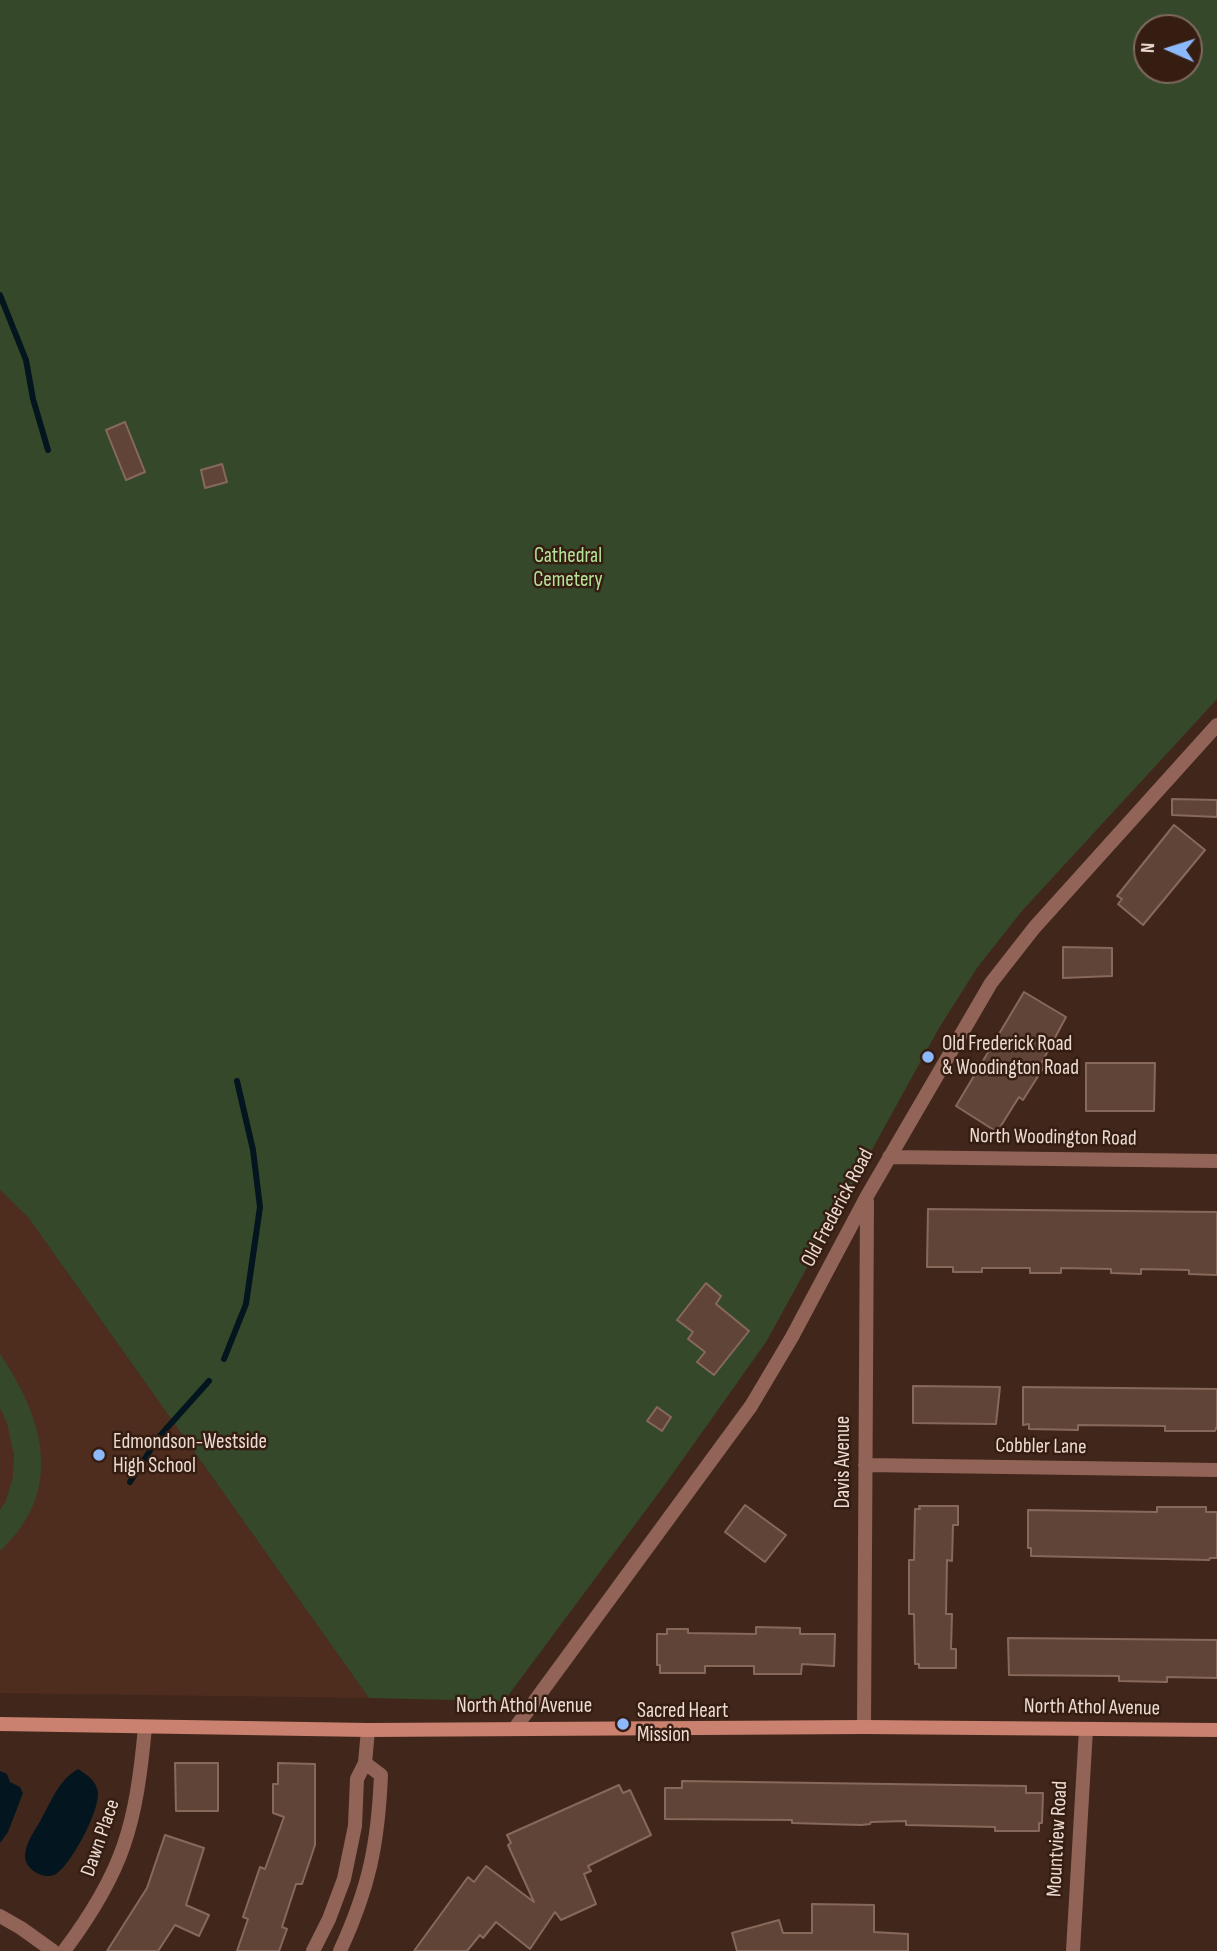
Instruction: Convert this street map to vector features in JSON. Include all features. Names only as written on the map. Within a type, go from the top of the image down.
[{"type":"street","name":"Old Frederick Road","points":[[515,1728],[751,1406],[792,1337],[867,1196],[991,983],[1034,928],[1217,725]]},
{"type":"street","name":"North Woodington Road","points":[[890,1157],[1217,1161]]},
{"type":"street","name":"Davis Avenue","points":[[864,1727],[867,1196]]},
{"type":"street","name":"Cobbler Lane","points":[[865,1465],[1217,1470]]},
{"type":"street","name":"North Athol Avenue","points":[[0,1724],[368,1730],[864,1727],[1217,1730]]},
{"type":"street","name":"Dawn Place","points":[[64,1951],[106,1890],[125,1848],[137,1804],[145,1727]]},
{"type":"street","name":"Mountview Road","points":[[1073,1951],[1086,1729]]},
{"type":"street","points":[[365,1763],[381,1775],[377,1833],[369,1878],[339,1951],[316,1946],[334,1909],[344,1879],[355,1826],[358,1779],[365,1763],[368,1730]]},
{"type":"street","points":[[0,1916],[22,1928],[52,1951]]},
{"type":"shaded area","name":"Edmondson-Westside High School","points":[[0,1190],[28,1217],[369,1698],[0,1693]]},
{"type":"green space","name":"Cathedral Cemetery","points":[[0,0],[1217,0],[1217,699],[1021,912],[977,968],[939,1028],[766,1342],[666,1483],[504,1701],[369,1698],[28,1217],[0,1190]]},
{"type":"green space","points":[[0,1354],[28,1404],[41,1454],[40,1479],[34,1504],[20,1528],[0,1551],[0,1510],[6,1501],[13,1477],[14,1456],[7,1423],[0,1408]]},
{"type":"water","points":[[78,1769],[96,1785],[98,1793],[94,1812],[77,1849],[62,1868],[51,1876],[41,1875],[28,1865],[25,1855],[28,1843],[59,1787]]},
{"type":"water","points":[[0,1771],[7,1774],[10,1782],[20,1787],[23,1793],[8,1832],[0,1843]]},
{"type":"building","points":[[125,422],[145,472],[126,480],[106,430]]},
{"type":"building","points":[[222,464],[227,482],[205,488],[201,470]]},
{"type":"building","points":[[1172,799],[1217,800],[1217,817],[1172,815]]},
{"type":"building","points":[[1174,825],[1205,850],[1143,925],[1118,904],[1122,899],[1117,896]]},
{"type":"building","points":[[1063,947],[1112,948],[1112,976],[1063,978]]},
{"type":"building","points":[[1024,992],[1066,1017],[1042,1062],[1047,1062],[1023,1100],[1019,1097],[997,1132],[956,1106]]},
{"type":"building","points":[[1086,1063],[1155,1063],[1154,1111],[1086,1111]]},
{"type":"building","points":[[928,1209],[1217,1212],[1217,1275],[1189,1274],[1189,1270],[1141,1269],[1141,1274],[1111,1273],[1111,1269],[1061,1268],[1061,1273],[1030,1273],[1030,1268],[982,1268],[982,1272],[953,1272],[953,1267],[927,1267]]},
{"type":"building","points":[[706,1283],[721,1296],[716,1304],[749,1331],[714,1375],[697,1362],[705,1352],[688,1339],[693,1332],[677,1320]]},
{"type":"building","points":[[913,1386],[1000,1387],[996,1424],[913,1423]]},
{"type":"building","points":[[1023,1387],[1217,1389],[1217,1426],[1215,1431],[1165,1431],[1165,1426],[1078,1425],[1078,1430],[1029,1429],[1029,1424],[1023,1425]]},
{"type":"building","points":[[657,1407],[671,1417],[662,1431],[647,1421]]},
{"type":"building","points":[[745,1505],[786,1535],[765,1562],[725,1532]]},
{"type":"building","points":[[919,1506],[958,1506],[958,1525],[953,1525],[952,1561],[947,1560],[946,1614],[952,1614],[951,1649],[956,1649],[956,1668],[919,1668],[919,1664],[915,1664],[914,1614],[909,1614],[909,1560],[914,1560],[915,1509],[920,1509]]},
{"type":"building","points":[[1157,1507],[1206,1507],[1206,1512],[1217,1512],[1217,1558],[1031,1556],[1031,1548],[1028,1548],[1028,1510],[1157,1512]]},
{"type":"building","points":[[756,1627],[800,1628],[800,1634],[835,1634],[834,1666],[802,1664],[801,1674],[754,1674],[754,1666],[705,1666],[705,1673],[660,1673],[660,1665],[657,1665],[657,1634],[667,1634],[667,1629],[688,1629],[688,1633],[756,1634]]},
{"type":"building","points":[[1008,1638],[1217,1640],[1217,1678],[1167,1677],[1167,1682],[1119,1681],[1119,1676],[1009,1675]]},
{"type":"building","points":[[175,1763],[218,1763],[218,1811],[176,1811]]},
{"type":"building","points":[[278,1763],[315,1764],[315,1845],[302,1884],[296,1884],[282,1927],[287,1929],[279,1951],[237,1951],[248,1919],[243,1917],[260,1867],[265,1869],[284,1817],[273,1813],[273,1784],[278,1784]]},
{"type":"building","points":[[682,1781],[1026,1786],[1026,1793],[1043,1793],[1042,1823],[1039,1823],[1039,1831],[995,1831],[995,1827],[906,1825],[906,1821],[871,1822],[861,1825],[792,1823],[792,1820],[665,1819],[665,1788],[682,1788]]},
{"type":"building","points":[[619,1785],[623,1793],[630,1790],[651,1835],[588,1866],[591,1871],[584,1874],[596,1904],[561,1920],[555,1912],[530,1949],[496,1922],[483,1938],[480,1935],[467,1951],[414,1951],[468,1877],[474,1882],[486,1866],[534,1902],[508,1845],[511,1843],[507,1835]]},
{"type":"building","points":[[165,1835],[204,1848],[186,1905],[209,1915],[199,1936],[175,1925],[158,1951],[107,1951],[147,1888]]},
{"type":"building","points":[[812,1904],[874,1905],[874,1932],[908,1934],[908,1951],[737,1951],[732,1933],[779,1920],[783,1933],[812,1933]]},
{"type":"waterway","points":[[0,295],[26,360],[33,399],[48,450]]},
{"type":"waterway","points":[[224,1359],[246,1304],[260,1207],[253,1150],[237,1081]]},
{"type":"waterway","points":[[130,1482],[158,1438],[209,1381]]},
{"type":"place","name":"Old Frederick Road & Woodington Road","points":[[928,1057]]},
{"type":"place","name":"Edmondson-Westside High School","points":[[99,1455]]},
{"type":"place","name":"Sacred Heart Mission","points":[[623,1724]]}]
